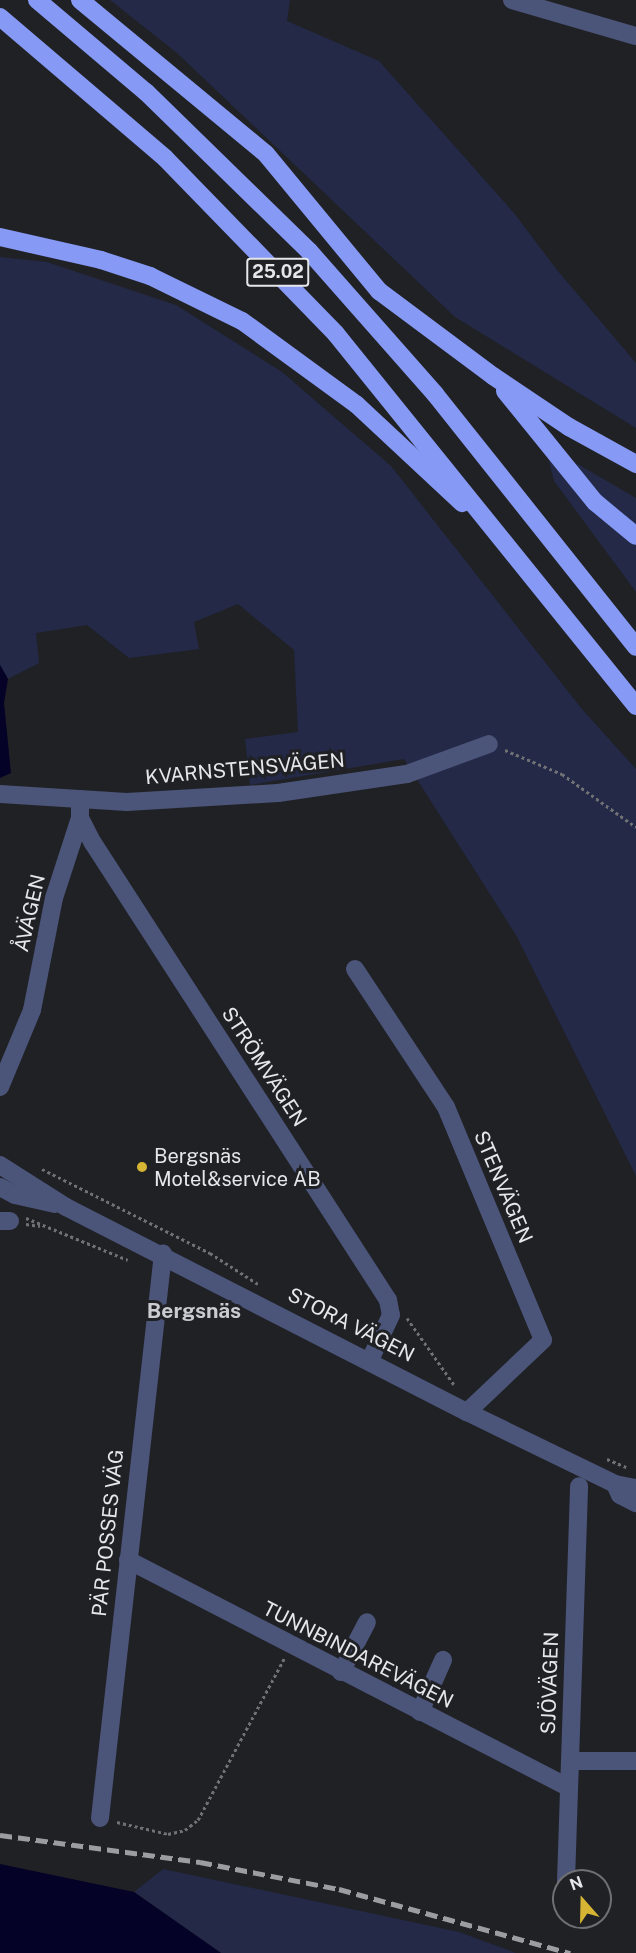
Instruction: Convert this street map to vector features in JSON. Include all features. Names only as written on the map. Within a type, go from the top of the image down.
[{"type":"highway","name":"25.02","points":[[38,0],[146,92],[309,251],[435,394],[636,647]]},
{"type":"highway","points":[[80,0],[266,154],[379,291],[493,376],[569,427],[636,464]]},
{"type":"highway","name":"25.02","points":[[0,17],[165,158],[254,246],[336,334],[636,706]]},
{"type":"highway","points":[[0,237],[101,260],[150,276],[242,321],[357,405],[520,561]]},
{"type":"highway","points":[[493,376],[594,502],[636,536]]},
{"type":"street","points":[[512,0],[636,36]]},
{"type":"street","name":"KVARNSTENSVÄGEN","points":[[0,794],[127,802],[278,793],[407,774],[489,744]]},
{"type":"street","points":[[80,799],[80,818]]},
{"type":"street","name":"ÅVÄGEN","points":[[0,1087],[32,1010],[54,898],[80,818]]},
{"type":"street","name":"STRÖMVÄGEN","points":[[80,818],[388,1300]]},
{"type":"street","name":"STENVÄGEN","points":[[355,969],[446,1107],[543,1340],[474,1406]]},
{"type":"street","name":"STORA VÄGEN","points":[[0,1165],[66,1207],[164,1254],[370,1360],[474,1406],[615,1484],[636,1488]]},
{"type":"street","name":"STORA VÄGEN","points":[[0,1187],[15,1195],[66,1207]]},
{"type":"street","name":"PÄR POSSES VÄG","points":[[100,1818],[164,1254]]},
{"type":"street","points":[[370,1360],[392,1316],[388,1300]]},
{"type":"street","name":"STORA VÄGEN","points":[[615,1484],[620,1495],[636,1503]]},
{"type":"street","name":"SJÖVÄGEN","points":[[567,1869],[579,1486]]},
{"type":"street","name":"TUNNBINDAREVÄGEN","points":[[128,1560],[340,1672],[570,1788]]},
{"type":"street","points":[[340,1672],[368,1622]]},
{"type":"street","points":[[420,1712],[443,1660]]},
{"type":"street","points":[[570,1761],[636,1761]]},
{"type":"path","points":[[489,744],[562,774],[636,827]]},
{"type":"path","points":[[34,1164],[126,1214],[210,1253],[260,1285]]},
{"type":"path","points":[[388,1300],[410,1320],[456,1388],[474,1406]]},
{"type":"path","points":[[446,1383],[456,1388]]},
{"type":"path","points":[[598,1455],[636,1471]]},
{"type":"path","points":[[100,1818],[168,1834],[185,1830],[198,1820],[291,1646]]},
{"type":"shaded area","points":[[110,0],[290,0],[287,21],[379,61],[514,213],[557,270],[636,363],[636,428],[455,317],[177,53]]},
{"type":"shaded area","points":[[0,257],[47,262],[176,305],[282,372],[391,466],[581,708],[636,769],[636,1176],[516,935],[404,759],[250,785],[245,739],[298,732],[294,650],[238,604],[194,622],[199,649],[129,658],[87,625],[36,633],[39,663],[8,679],[0,665]]},
{"type":"shaded area","points":[[545,445],[636,498],[636,592],[554,481]]},
{"type":"shaded area","points":[[0,665],[8,679],[4,703],[11,773],[0,778]]},
{"type":"shaded area","points":[[0,1864],[134,1892],[221,1953],[0,1953]]},
{"type":"shaded area","points":[[163,1869],[459,1932],[516,1953],[221,1953],[134,1892]]},
{"type":"railway","points":[[0,1835],[200,1862],[339,1889],[570,1953]]},
{"type":"place","name":"Bergsnäs Motel&service AB","points":[[142,1167]]},
{"type":"district","name":"Bergsnäs","points":[[194,1311]]}]
